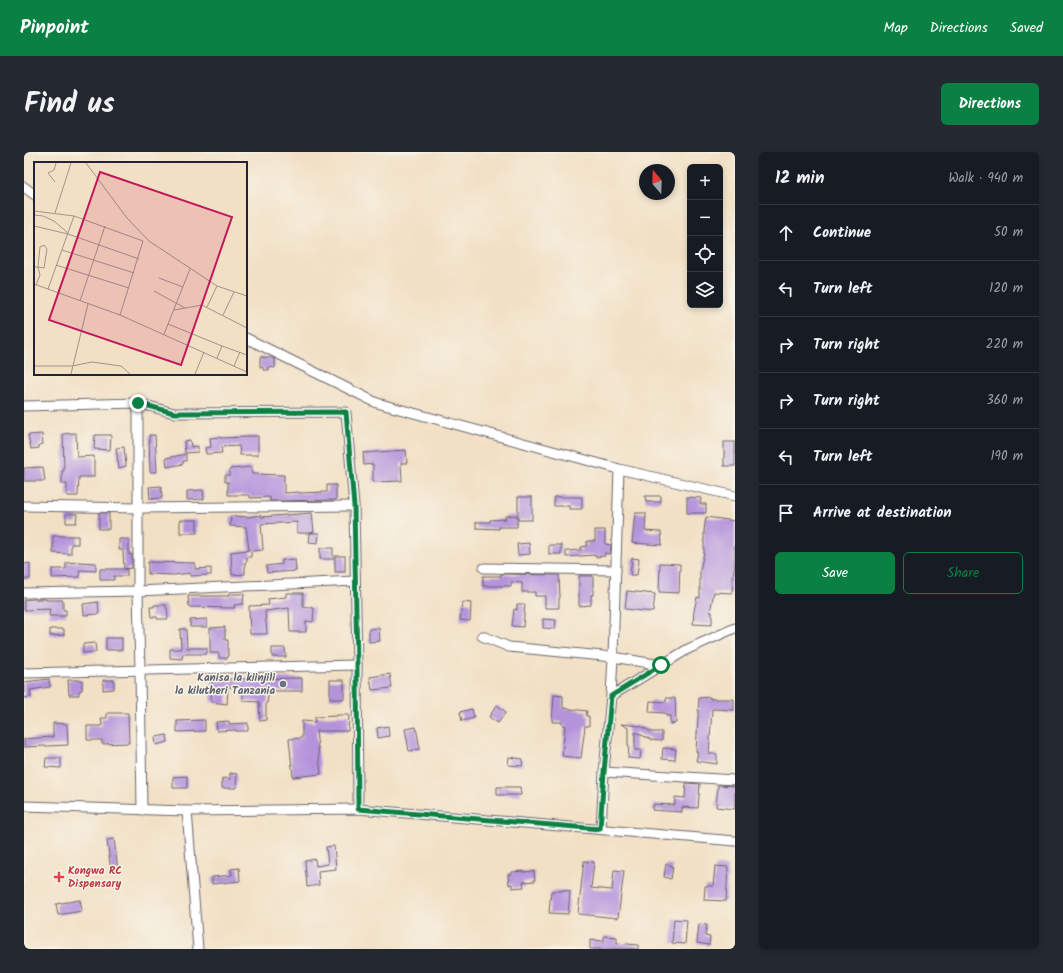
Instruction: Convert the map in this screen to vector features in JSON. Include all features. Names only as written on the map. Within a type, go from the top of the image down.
[{"type":"street","points":[[24,188],[34,194]]},
{"type":"street","points":[[247,338],[377,403],[619,469],[735,496]]},
{"type":"street","points":[[24,406],[138,403],[174,413],[346,412],[354,506],[358,809]]},
{"type":"street","points":[[138,403],[138,591],[142,810]]},
{"type":"street","points":[[600,829],[611,696],[619,469]]},
{"type":"street","points":[[24,506],[139,508],[354,506]]},
{"type":"street","points":[[484,568],[616,570]]},
{"type":"street","points":[[24,593],[138,591],[355,581]]},
{"type":"street","points":[[611,696],[688,649],[735,628]]},
{"type":"street","points":[[482,636],[509,646],[613,657],[661,665]]},
{"type":"street","points":[[24,673],[357,665]]},
{"type":"street","points":[[604,772],[735,780]]},
{"type":"street","points":[[24,806],[187,811],[358,809],[735,841]]},
{"type":"street","points":[[187,811],[198,949]]},
{"type":"building","points":[[260,357],[275,359],[275,368],[269,367],[269,370],[263,370],[263,367],[260,367]]},
{"type":"building","points":[[76,433],[77,457],[94,456],[94,477],[79,477],[78,496],[67,496],[67,484],[62,484],[62,471],[64,471],[63,434]]},
{"type":"building","points":[[42,434],[43,444],[39,445],[39,448],[31,449],[28,435]]},
{"type":"building","points":[[95,435],[111,435],[110,450],[94,449]]},
{"type":"building","points":[[149,435],[155,435],[157,472],[150,472]]},
{"type":"building","points":[[258,436],[258,455],[240,455],[239,446],[221,447],[222,453],[206,454],[205,448],[211,447],[210,438]]},
{"type":"building","points":[[190,440],[191,447],[198,446],[198,452],[185,453],[184,441]]},
{"type":"building","points":[[724,442],[735,442],[735,466],[724,466]]},
{"type":"building","points":[[124,447],[126,466],[119,468],[116,448]]},
{"type":"building","points":[[406,450],[407,463],[401,463],[402,481],[373,482],[373,464],[364,465],[363,453]]},
{"type":"building","points":[[186,454],[186,461],[183,461],[183,464],[167,467],[166,458]]},
{"type":"building","points":[[43,467],[45,481],[24,481],[24,468]]},
{"type":"building","points":[[251,467],[252,474],[284,475],[284,493],[327,492],[327,485],[336,485],[336,500],[270,501],[270,497],[250,498],[250,495],[228,495],[228,482],[225,482],[225,475],[230,475],[230,469]]},
{"type":"building","points":[[161,486],[162,498],[150,499],[149,487]]},
{"type":"building","points":[[203,490],[204,499],[187,500],[187,491]]},
{"type":"building","points":[[645,496],[661,496],[661,502],[646,502]]},
{"type":"building","points":[[518,497],[532,497],[532,520],[518,520]]},
{"type":"building","points":[[554,497],[582,497],[582,509],[569,509],[569,506],[554,506]]},
{"type":"building","points":[[687,497],[701,498],[700,504],[706,504],[706,513],[687,513]]},
{"type":"building","points":[[99,513],[109,513],[109,529],[99,529]]},
{"type":"building","points":[[312,513],[314,532],[297,533],[297,522],[261,524],[263,550],[251,551],[251,557],[247,557],[247,562],[245,562],[245,574],[232,575],[231,552],[249,550],[246,527],[230,526],[231,516],[249,517],[261,515],[261,517]]},
{"type":"building","points":[[635,513],[646,513],[645,531],[661,532],[662,545],[632,543]]},
{"type":"building","points":[[66,514],[77,514],[76,523],[66,523]]},
{"type":"building","points":[[517,515],[517,527],[499,527],[499,529],[476,528],[476,522],[490,522],[490,520],[506,519],[505,516]]},
{"type":"building","points":[[706,517],[735,521],[735,565],[732,593],[714,592],[710,612],[712,612],[712,625],[693,624],[697,597],[700,598],[700,570],[704,553],[704,531]]},
{"type":"building","points":[[180,520],[197,520],[197,533],[180,533]]},
{"type":"building","points":[[595,530],[605,530],[605,544],[611,545],[610,554],[604,553],[605,556],[595,557],[595,555],[566,557],[566,551],[581,550],[581,547],[587,546],[587,541],[595,541]]},
{"type":"building","points":[[310,533],[319,533],[318,543],[309,542]]},
{"type":"building","points":[[53,536],[78,536],[78,544],[71,544],[71,554],[53,553]]},
{"type":"building","points":[[119,539],[129,539],[129,555],[132,554],[132,568],[124,569],[123,550],[119,550]]},
{"type":"building","points":[[529,543],[530,554],[518,555],[517,544]]},
{"type":"building","points":[[549,545],[561,545],[561,554],[549,554]]},
{"type":"building","points":[[320,548],[333,548],[333,559],[320,559]]},
{"type":"building","points":[[335,556],[345,556],[345,572],[335,572]]},
{"type":"building","points":[[632,558],[639,559],[637,575],[630,575]]},
{"type":"building","points":[[295,559],[296,571],[267,573],[266,566],[282,564],[282,560]]},
{"type":"building","points":[[148,562],[195,563],[195,569],[211,568],[211,575],[190,576],[190,573],[174,575],[148,574]]},
{"type":"building","points":[[30,563],[30,579],[24,579],[24,564]]},
{"type":"building","points":[[66,563],[96,563],[96,571],[79,570],[80,577],[52,578],[52,569],[66,569]]},
{"type":"building","points":[[660,563],[680,564],[679,593],[659,592]]},
{"type":"building","points":[[100,569],[127,569],[127,576],[114,576],[114,580],[100,580]]},
{"type":"building","points":[[501,574],[559,575],[559,608],[545,608],[545,596],[535,596],[535,592],[522,592],[522,583],[511,582],[511,586],[483,586],[483,576],[501,576]]},
{"type":"building","points":[[579,576],[593,576],[593,595],[591,595],[591,605],[579,606]]},
{"type":"building","points":[[627,591],[655,594],[653,612],[625,609]]},
{"type":"building","points":[[286,593],[303,593],[303,607],[314,608],[313,622],[306,621],[306,632],[290,632],[289,608],[265,611],[267,634],[250,634],[249,606],[269,605],[268,599],[286,597]]},
{"type":"building","points":[[229,594],[244,594],[243,604],[234,605],[235,608],[189,607],[188,596],[229,596]]},
{"type":"building","points":[[24,600],[63,600],[63,610],[66,610],[66,616],[49,616],[50,609],[24,610]]},
{"type":"building","points":[[98,602],[99,614],[84,615],[83,604]]},
{"type":"building","points":[[462,602],[471,603],[470,621],[460,620]]},
{"type":"building","points":[[517,604],[525,604],[523,627],[512,626],[514,609],[517,610]]},
{"type":"building","points":[[154,605],[166,605],[168,619],[157,619],[157,617],[151,617],[150,607],[154,607]]},
{"type":"building","points":[[207,619],[207,627],[190,627],[190,620]]},
{"type":"building","points":[[543,619],[556,620],[555,629],[543,628]]},
{"type":"building","points":[[225,627],[225,640],[228,640],[228,658],[219,658],[219,653],[210,653],[210,628]]},
{"type":"building","points":[[379,628],[380,641],[369,642],[369,629]]},
{"type":"building","points":[[50,629],[64,629],[64,635],[50,636]]},
{"type":"building","points":[[180,629],[186,629],[187,648],[207,648],[207,654],[183,654],[182,659],[170,658],[170,649],[181,649]]},
{"type":"building","points":[[106,638],[122,638],[122,650],[106,650]]},
{"type":"building","points":[[95,643],[96,652],[83,653],[83,644]]},
{"type":"building","points":[[272,648],[285,648],[286,657],[272,657]]},
{"type":"building","points":[[390,674],[392,688],[372,690],[370,677]]},
{"type":"building","points":[[212,678],[302,678],[302,691],[269,691],[266,703],[266,720],[260,721],[259,702],[243,701],[243,687],[228,687],[227,704],[211,702]]},
{"type":"building","points":[[49,679],[50,687],[30,690],[31,697],[24,698],[24,682]]},
{"type":"building","points":[[68,680],[82,680],[82,690],[79,691],[79,695],[69,695]]},
{"type":"building","points":[[103,680],[114,680],[114,689],[103,690]]},
{"type":"building","points":[[330,680],[344,680],[344,699],[330,699]]},
{"type":"building","points":[[554,695],[563,696],[563,708],[587,711],[586,716],[589,716],[589,726],[585,726],[581,758],[562,756],[565,725],[562,725],[562,722],[552,722]]},
{"type":"building","points":[[710,697],[710,699],[734,699],[734,710],[712,709],[709,754],[717,754],[717,764],[696,761],[698,752],[696,752],[699,698]]},
{"type":"building","points":[[666,698],[675,698],[676,723],[670,724],[670,716],[666,716],[666,713],[649,712],[650,701],[666,702]]},
{"type":"building","points":[[497,705],[506,712],[498,723],[489,717]]},
{"type":"building","points":[[472,709],[474,718],[462,721],[460,712]]},
{"type":"building","points":[[107,713],[128,713],[129,743],[102,744],[102,740],[87,740],[87,726],[102,726],[101,718],[107,718]]},
{"type":"building","points":[[349,715],[348,731],[316,731],[321,774],[293,777],[289,739],[302,738],[302,721],[315,722],[315,717]]},
{"type":"building","points":[[205,720],[205,731],[177,732],[177,721]]},
{"type":"building","points":[[229,721],[229,724],[248,723],[248,731],[217,731],[216,722]]},
{"type":"building","points":[[53,723],[67,724],[68,745],[24,747],[24,739],[53,737]]},
{"type":"building","points":[[621,724],[640,726],[652,732],[662,732],[662,741],[650,740],[635,732],[635,750],[641,750],[640,759],[628,758],[628,728]]},
{"type":"building","points":[[388,726],[389,736],[378,738],[377,728]]},
{"type":"building","points":[[416,727],[420,749],[409,751],[405,729]]},
{"type":"building","points":[[167,735],[168,742],[156,745],[155,737]]},
{"type":"building","points":[[663,748],[676,749],[675,760],[662,759]]},
{"type":"building","points":[[509,757],[523,759],[522,766],[508,765]]},
{"type":"building","points":[[46,758],[61,758],[61,768],[45,767]]},
{"type":"building","points":[[230,773],[237,774],[236,788],[222,788],[222,778],[230,779]]},
{"type":"building","points":[[187,776],[187,788],[173,788],[173,777]]},
{"type":"building","points":[[686,783],[700,784],[698,808],[682,807],[682,812],[652,810],[654,804],[675,805],[675,797],[685,798]]},
{"type":"building","points":[[718,785],[735,786],[735,809],[716,807]]},
{"type":"building","points":[[497,787],[520,787],[521,795],[497,795]]},
{"type":"building","points":[[114,839],[118,871],[111,872],[107,840]]},
{"type":"building","points":[[334,846],[336,869],[318,871],[319,885],[307,887],[305,861],[315,859],[316,866],[328,864],[326,847]]},
{"type":"building","points":[[584,861],[594,862],[591,888],[612,890],[614,870],[624,871],[618,918],[578,914]]},
{"type":"building","points":[[666,864],[673,866],[671,879],[664,877]]},
{"type":"building","points":[[715,866],[728,867],[726,901],[704,900],[705,886],[713,886]]},
{"type":"building","points":[[239,868],[240,881],[212,884],[212,877],[232,875],[231,869]]},
{"type":"building","points":[[523,871],[534,871],[535,881],[523,882],[524,887],[512,888],[512,884],[509,885],[508,874]]},
{"type":"building","points":[[551,891],[570,891],[568,914],[549,913]]},
{"type":"building","points":[[80,900],[82,911],[58,915],[56,904]]},
{"type":"building","points":[[674,919],[687,920],[685,944],[672,943]]},
{"type":"building","points":[[699,924],[707,925],[705,936],[710,937],[709,945],[697,943]]},
{"type":"building","points":[[604,936],[617,937],[617,943],[638,945],[638,949],[590,949],[590,940],[604,941]]},
{"type":"place","name":"Kanisa la kiinjili la kilutheri Tanzania","points":[[283,684]]},
{"type":"place","name":"Kongwa RC Dispensary","points":[[59,877]]},
{"type":"route","points":[[138,403],[174,413],[346,412],[354,506],[358,809],[600,829],[611,696],[661,665]]}]
